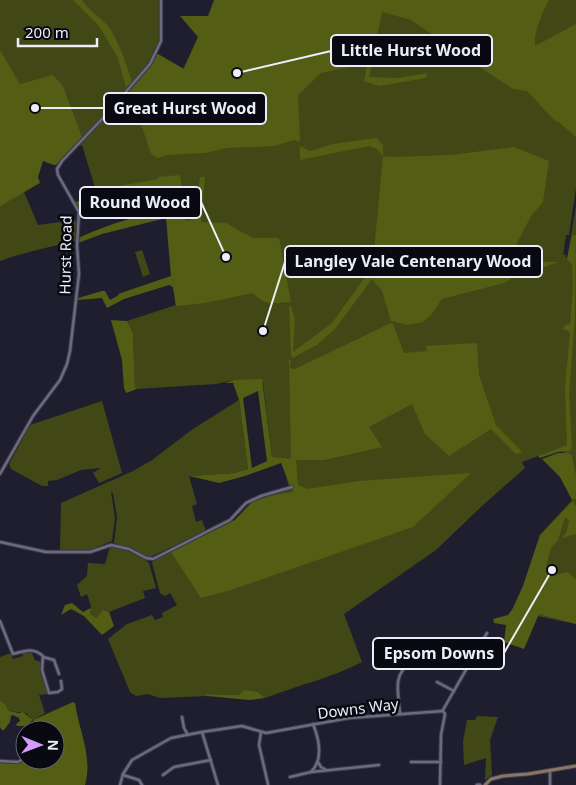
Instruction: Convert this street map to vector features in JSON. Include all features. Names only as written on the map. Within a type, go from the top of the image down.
[{"type":"main road","points":[[485,785],[491,779],[503,776],[576,766]]},
{"type":"street","name":"Hurst Road","points":[[0,474],[33,416],[60,380],[70,351],[78,274],[79,212],[58,175],[57,169],[62,161],[92,131],[150,64],[162,42],[161,0]]},
{"type":"street","points":[[0,542],[46,552],[90,552],[111,545],[129,549],[146,558],[153,559],[230,520],[246,503],[261,496],[292,488]]},
{"type":"street","points":[[0,537],[4,542]]},
{"type":"street","points":[[0,621],[13,654],[30,650],[36,651],[54,660],[59,674]]},
{"type":"street","points":[[440,785],[441,735],[445,714],[443,711],[486,633]]},
{"type":"street","points":[[400,714],[398,682],[404,668],[418,656],[432,648],[442,646]]},
{"type":"street","points":[[43,656],[42,670],[49,693],[58,692],[62,689],[61,681]]},
{"type":"street","points":[[437,682],[454,691]]},
{"type":"street","name":"Downs Way","points":[[123,775],[134,759],[170,738],[242,726],[266,733],[349,718],[443,711]]},
{"type":"street","points":[[182,717],[184,728],[188,735]]},
{"type":"street","points":[[313,724],[318,742],[318,762],[326,770]]},
{"type":"street","points":[[202,732],[218,785]]},
{"type":"street","points":[[261,732],[259,746],[268,784]]},
{"type":"street","points":[[163,775],[174,767],[211,760]]},
{"type":"street","points":[[0,761],[15,762]]},
{"type":"street","points":[[311,772],[318,762]]},
{"type":"street","points":[[411,762],[441,762]]},
{"type":"street","points":[[290,777],[326,770],[379,766]]},
{"type":"street","points":[[550,770],[550,785]]},
{"type":"street","points":[[120,785],[123,775],[139,780],[142,785]]},
{"type":"green space","points":[[0,0],[159,0],[161,38],[156,53],[183,69],[201,31],[221,8],[214,0],[576,0],[576,188],[569,235],[566,235],[563,255],[565,254],[567,259],[576,206],[576,485],[562,448],[522,462],[525,468],[436,550],[344,614],[362,662],[339,673],[265,698],[258,692],[239,695],[206,694],[207,696],[160,698],[148,694],[136,696],[130,692],[108,639],[127,624],[152,615],[155,620],[163,617],[162,613],[177,605],[170,593],[165,596],[160,593],[152,563],[154,560],[235,520],[252,502],[261,496],[289,487],[282,463],[272,457],[263,383],[234,380],[216,384],[137,389],[135,387],[133,333],[127,321],[176,305],[173,287],[177,192],[100,204],[82,145],[72,149],[54,165],[48,151],[44,152],[24,192],[38,225],[76,220],[75,241],[0,261]]},
{"type":"green space","points":[[73,0],[82,0],[107,25],[115,37],[132,82],[126,87],[117,56],[99,26]]},
{"type":"green space","points":[[214,0],[549,0],[537,28],[535,46],[576,24],[576,137],[554,120],[527,91],[513,89],[456,51],[437,52],[433,35],[411,20],[382,12],[369,77],[399,78],[427,73],[426,78],[379,86],[364,82],[370,47],[345,68],[321,73],[298,95],[300,142],[294,140],[275,146],[227,148],[205,153],[168,155],[158,158],[151,154],[130,91],[158,54],[184,69],[198,37],[180,16],[208,16]]},
{"type":"green space","points":[[0,50],[20,84],[53,75],[63,86],[82,137],[56,165],[43,161],[38,177],[40,183],[0,206]]},
{"type":"green space","points":[[376,138],[383,145],[383,156],[377,149],[369,146],[300,160],[300,146],[310,151],[333,144]]},
{"type":"green space","points":[[514,147],[549,161],[543,202],[531,216],[515,247],[520,256],[511,262],[559,262],[541,268],[509,269],[511,279],[504,283],[442,299],[431,315],[423,322],[408,325],[391,321],[382,291],[372,279],[335,329],[317,345],[292,358],[289,307],[291,306],[295,320],[293,352],[332,323],[376,260],[374,251],[383,156],[451,155]]},
{"type":"green space","points":[[180,175],[182,190],[100,204],[80,212],[75,202],[88,199],[86,192],[158,179],[158,177]]},
{"type":"green space","points":[[200,177],[205,177],[201,222],[226,223],[253,238],[279,238],[291,302],[266,302],[253,293],[205,303],[176,306],[173,287],[169,285],[124,299],[107,308],[102,298],[78,300],[78,298],[105,291],[110,300],[118,294],[171,276],[166,218],[102,234],[78,243],[78,238],[139,216],[165,212],[178,211],[178,217],[189,221],[195,215]]},
{"type":"green space","points":[[576,235],[575,317],[569,394],[572,448],[570,451],[558,452],[540,458],[538,456],[567,445],[565,388],[570,332],[563,329],[565,325],[570,324],[573,287],[572,264],[567,259],[572,236]]},
{"type":"green space","points":[[142,250],[150,274],[143,277],[135,252]]},
{"type":"green space","points":[[111,320],[127,321],[133,333],[135,387],[137,389],[126,393],[122,360]]},
{"type":"green space","points":[[391,323],[404,353],[427,351],[426,346],[477,343],[479,375],[496,425],[522,452],[516,454],[491,429],[449,456],[425,434],[412,404],[369,427],[382,447],[324,460],[296,460],[298,485],[307,489],[359,481],[471,473],[413,527],[231,590],[201,598],[171,552],[235,520],[252,502],[274,495],[293,492],[281,463],[219,483],[189,476],[234,473],[248,469],[239,400],[233,383],[225,383],[234,380],[262,379],[272,457],[291,459],[289,360],[291,360],[290,368],[295,369]],"holes":[[[258,391],[267,461],[252,468],[243,398]]]},
{"type":"green space","points":[[239,400],[248,469],[234,473],[189,476],[197,504],[192,506],[196,522],[202,520],[206,531],[152,556],[146,556],[114,543],[117,517],[113,493],[111,492],[115,518],[112,541],[90,550],[60,550],[61,503],[133,471],[152,460],[193,429]]},
{"type":"green space","points":[[102,401],[122,473],[99,483],[93,473],[101,468],[81,470],[57,480],[48,481],[48,486],[42,486],[11,469],[9,464],[30,425]]},
{"type":"green space","points":[[558,453],[572,455],[576,476],[576,499],[572,500],[560,477],[542,459]]},
{"type":"green space","points":[[576,499],[576,624],[528,614],[513,608],[523,586],[540,535],[572,500]]},
{"type":"green space","points":[[573,501],[576,507],[576,534],[562,538],[567,531],[569,520],[565,517],[558,540],[551,548],[546,567],[553,575],[568,572],[576,579],[576,624],[539,614],[524,649],[504,642],[506,625],[494,623],[493,619],[508,615],[513,608],[523,586],[540,535]]},
{"type":"green space","points":[[110,547],[131,552],[149,563],[156,588],[143,591],[145,598],[109,612],[103,610],[96,618],[90,614],[91,606],[87,594],[81,597],[77,585],[87,576],[88,563],[105,564]]},
{"type":"green space","points":[[72,603],[83,612],[91,608],[90,614],[96,618],[103,610],[109,612],[114,626],[102,635],[84,616],[71,609],[61,615],[65,605]]},
{"type":"green space","points":[[11,653],[13,659],[23,656],[22,653],[32,653],[35,660],[41,662],[42,676],[48,694],[39,695],[45,713],[33,720],[26,713],[9,711],[5,704],[0,702],[0,657]]},
{"type":"green space","points":[[245,690],[258,692],[265,698],[249,700],[207,696],[205,694],[239,695]]},
{"type":"green space","points":[[0,701],[5,704],[9,711],[23,712],[33,720],[20,720],[13,715],[4,730],[0,727]]},
{"type":"green space","points":[[73,702],[75,703],[85,744],[87,775],[85,785],[0,785],[0,761],[15,762],[15,770],[65,770],[65,720],[33,720]]},
{"type":"green space","points":[[477,716],[498,717],[490,740],[492,775],[485,780],[486,758],[464,765],[463,741],[467,720],[475,720]]},
{"type":"place","name":"Little Hurst Wood","points":[[237,73]]},
{"type":"place","name":"Great Hurst Wood","points":[[35,108]]},
{"type":"place","name":"Round Wood","points":[[226,257]]},
{"type":"place","name":"Langley Vale Centenary Wood","points":[[263,331]]},
{"type":"place","name":"Epsom Downs","points":[[552,570]]}]
